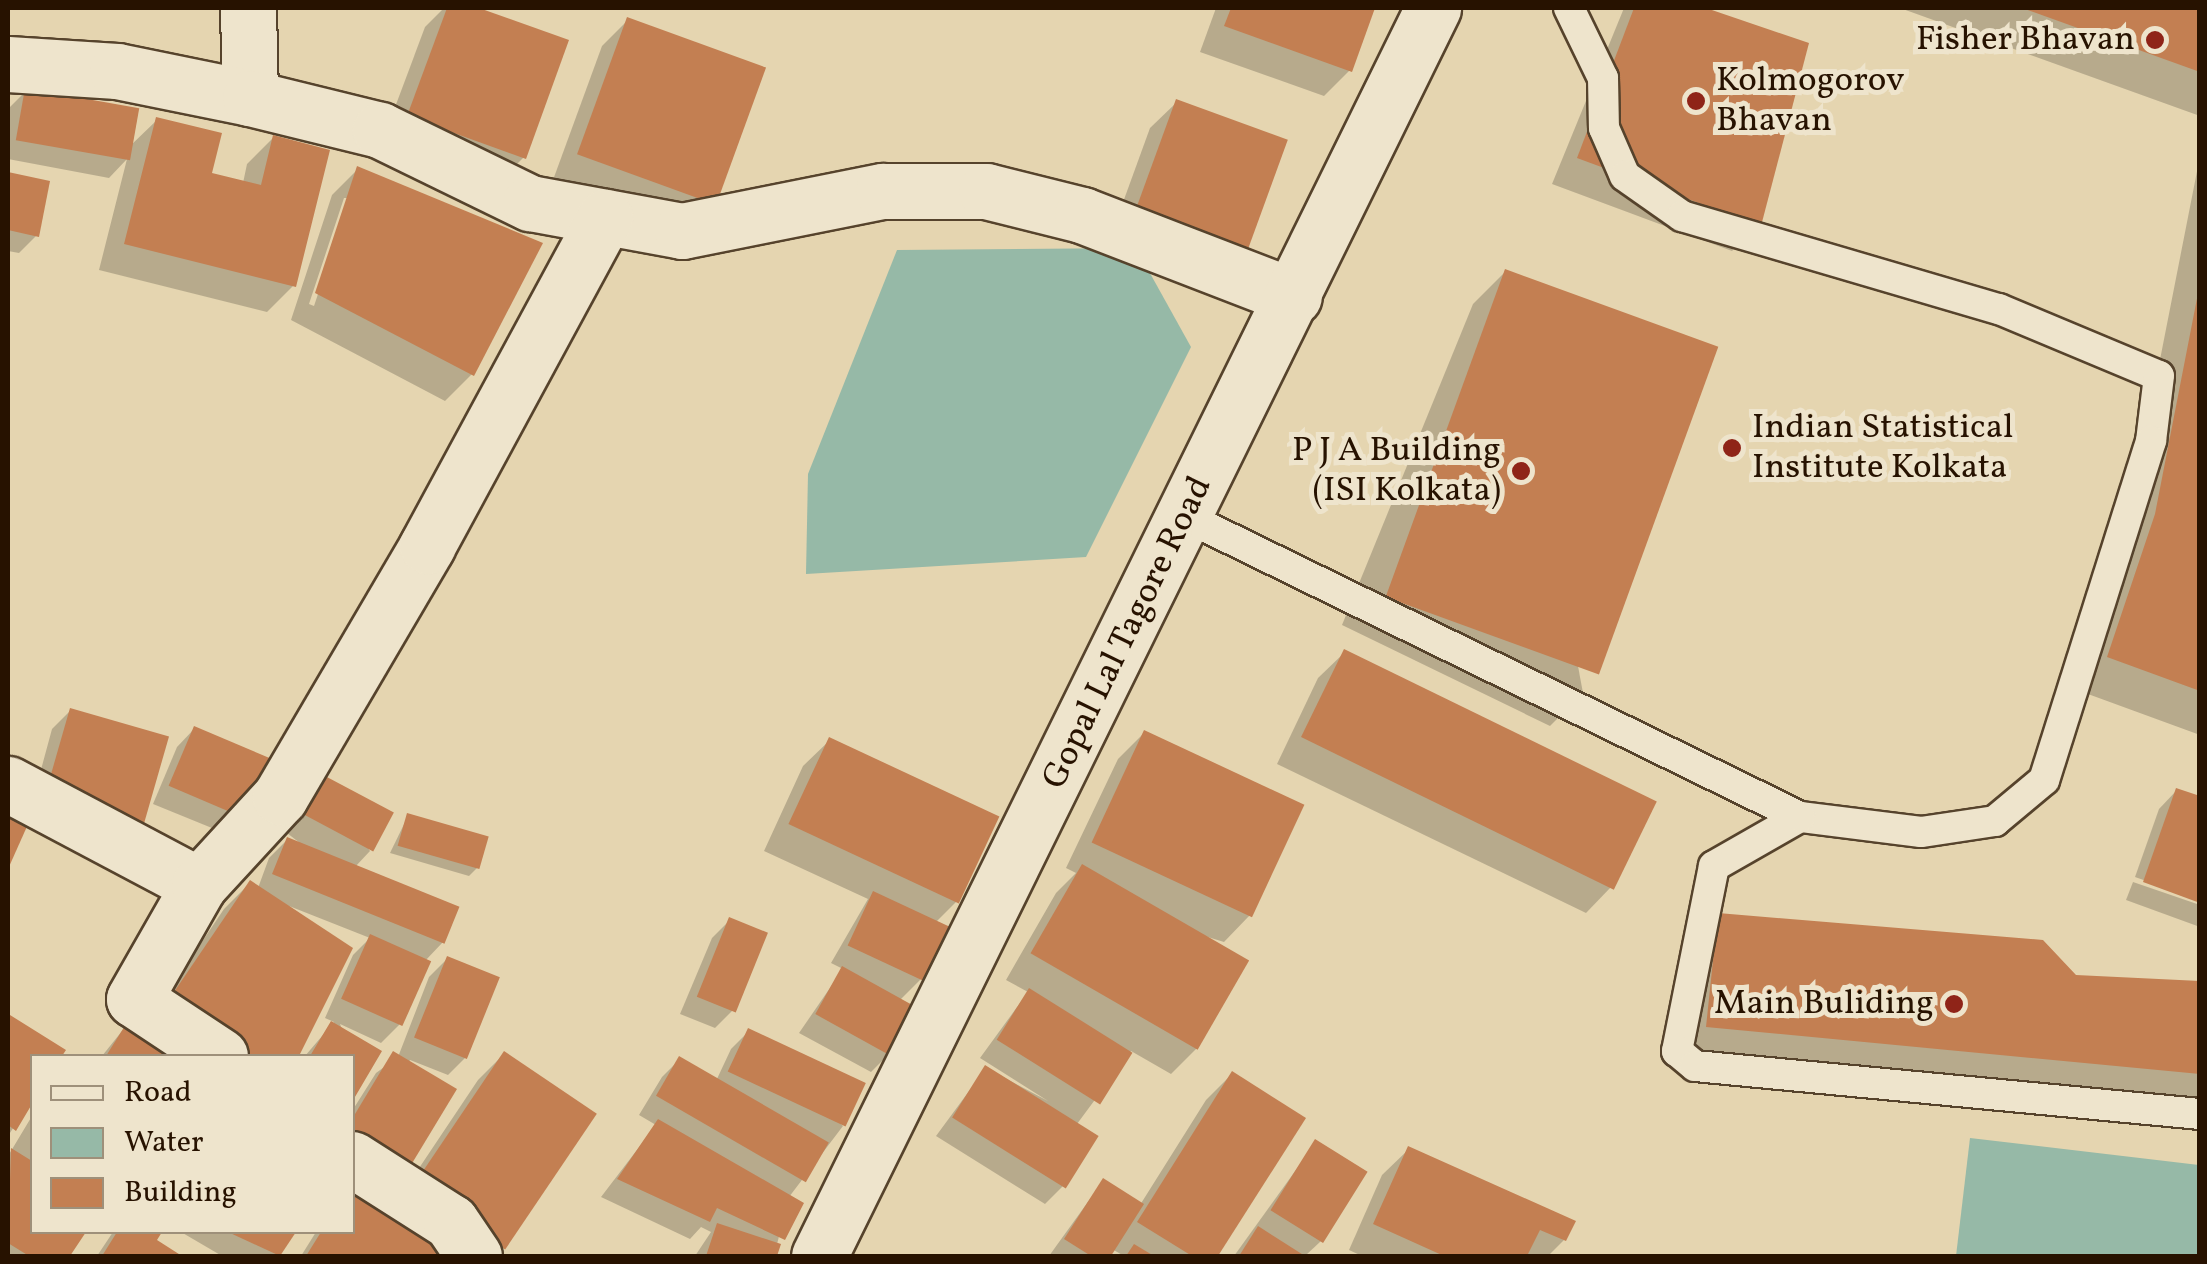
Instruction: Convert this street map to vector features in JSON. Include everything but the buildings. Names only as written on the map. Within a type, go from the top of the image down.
[{"type":"street","points":[[248,8],[250,98]]},
{"type":"street","name":"Gopal Lal Tagore Road","points":[[819,1256],[1294,297],[1432,8]]},
{"type":"street","points":[[8,64],[117,71],[380,130],[530,203],[682,231],[883,191],[986,191],[1082,215],[1294,297]]},
{"type":"street","points":[[217,1054],[134,998],[199,885],[280,796],[427,546],[605,217]]},
{"type":"street","points":[[8,784],[199,885]]},
{"type":"street","points":[[355,1161],[450,1222],[468,1253]]},
{"type":"lane","points":[[1186,516],[1800,817],[1921,832],[1996,821],[2044,780],[2151,441],[2159,376],[1999,310],[1682,216],[1625,176],[1604,128],[1603,78],[1569,8]]},
{"type":"lane","points":[[1800,817],[1714,866],[1677,1034],[1677,1050],[1695,1066],[2200,1114]]},
{"type":"water","points":[[1136,248],[1191,347],[1086,557],[806,574],[808,474],[897,250]]},
{"type":"water","points":[[1970,1138],[2199,1165],[2199,1256],[1956,1256]]},
{"type":"place","name":"Fisher Bhavan","points":[[2155,40]]},
{"type":"place","name":"Kolmogorov Bhavan","points":[[1696,101]]},
{"type":"place","name":"Indian Statistical Institute Kolkata","points":[[1732,448]]},
{"type":"place","name":"P J A Building (ISI Kolkata)","points":[[1521,471]]},
{"type":"place","name":"Main Buliding","points":[[1954,1004]]}]
